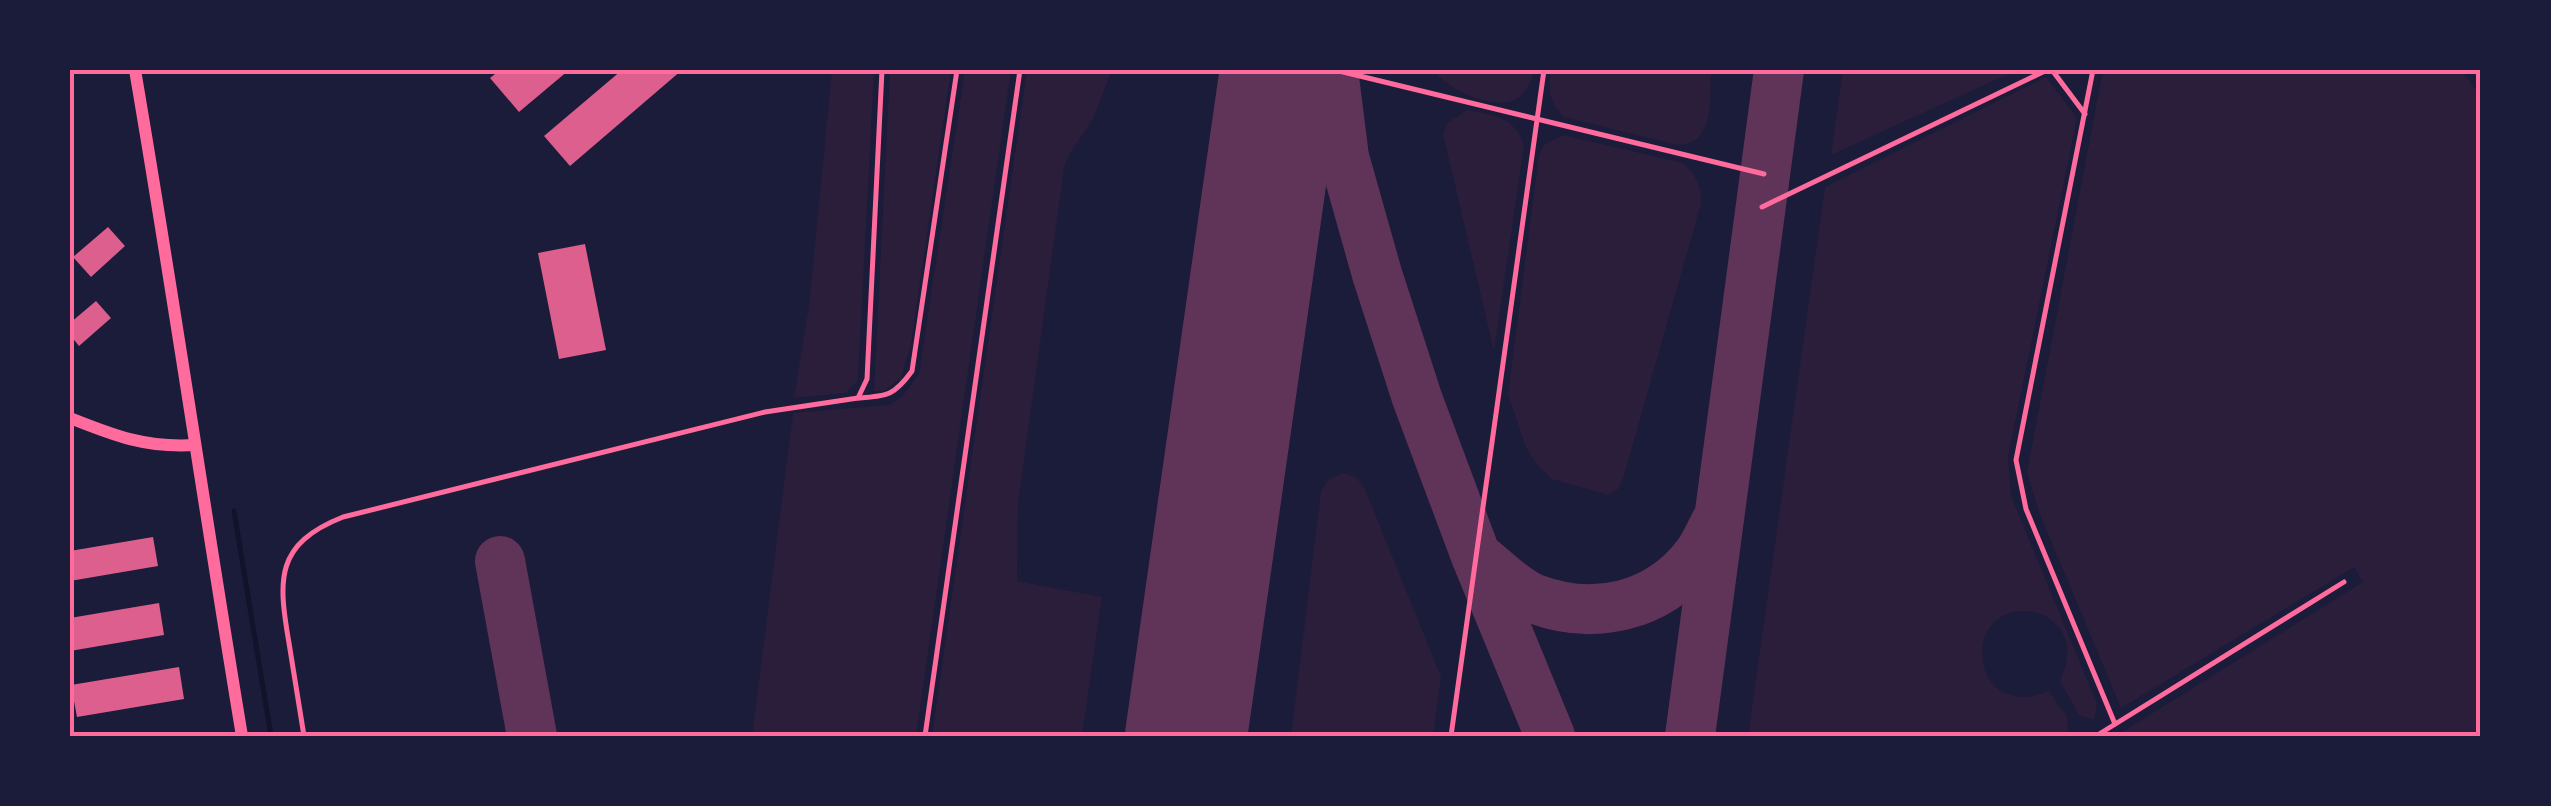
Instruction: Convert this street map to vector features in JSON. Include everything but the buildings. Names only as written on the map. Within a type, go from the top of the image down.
[{"type":"street","points":[[135,70],[242,736]]},
{"type":"street","points":[[70,418],[125,440],[160,448],[195,445]]},
{"type":"lane","points":[[858,398],[868,379],[882,70]]},
{"type":"lane","points":[[304,736],[280,594],[285,567],[298,544],[319,526],[765,412],[887,396],[901,386],[912,371],[957,70]]},
{"type":"lane","points":[[924,736],[1020,70]]},
{"type":"lane","points":[[1335,70],[1764,174]]},
{"type":"lane","points":[[1452,736],[1544,70]]},
{"type":"lane","points":[[1762,207],[2050,70],[2085,114]]},
{"type":"lane","points":[[2093,70],[2016,460],[2026,509],[2115,724]]},
{"type":"lane","points":[[2096,736],[2344,582]]},
{"type":"shaded area","points":[[832,70],[874,70],[858,380],[845,393],[794,398],[809,306]]},
{"type":"shaded area","points":[[890,70],[951,70],[911,344],[901,378],[884,391],[874,391]]},
{"type":"shaded area","points":[[965,70],[1011,70],[916,736],[752,736],[793,413],[889,405],[902,397],[919,374]]},
{"type":"shaded area","points":[[1027,70],[1112,70],[1093,119],[1064,168],[1018,504],[1017,581],[1102,597],[1082,736],[932,736]]},
{"type":"shaded area","points":[[1434,70],[1534,70],[1524,93],[1503,103],[1457,90]]},
{"type":"shaded area","points":[[1551,70],[1711,70],[1708,119],[1698,138],[1676,145],[1564,117],[1551,95]]},
{"type":"shaded area","points":[[1843,70],[2017,70],[1831,155]]},
{"type":"shaded area","points":[[2103,70],[2461,70],[2481,97],[2481,736],[2116,736],[2363,582],[2354,567],[2121,708],[2039,512],[2027,472]]},
{"type":"shaded area","points":[[2046,77],[2077,118],[2008,457],[2011,496],[2097,704],[2094,720],[2079,715],[2060,681],[2068,655],[2060,629],[2045,616],[2027,611],[2005,615],[1991,626],[1983,643],[1983,662],[1989,679],[2003,692],[2023,697],[2049,691],[2067,717],[2068,736],[1748,736],[1825,187]]},
{"type":"shaded area","points":[[1467,110],[1510,123],[1524,146],[1494,351],[1443,134],[1448,123]]},
{"type":"shaded area","points":[[1563,135],[1683,163],[1695,177],[1700,192],[1701,204],[1623,479],[1618,489],[1608,495],[1552,479],[1539,467],[1526,448],[1508,394],[1539,155],[1544,145]]},
{"type":"shaded area","points":[[1343,473],[1356,477],[1365,489],[1441,677],[1433,736],[1291,736],[1321,491],[1328,480]]},
{"type":"waterway","points":[[234,511],[271,736]]},
{"type":"taxiway","points":[[1333,70],[1344,157],[1417,398],[1550,736]]},
{"type":"taxiway","points":[[1690,736],[1779,70]]},
{"type":"taxiway","points":[[1479,558],[1535,599],[1557,606],[1602,609],[1644,598],[1664,587],[1697,556],[1716,522]]},
{"type":"taxiway","points":[[500,561],[532,736]]},
{"type":"runway","points":[[1186,736],[1281,70]]}]
